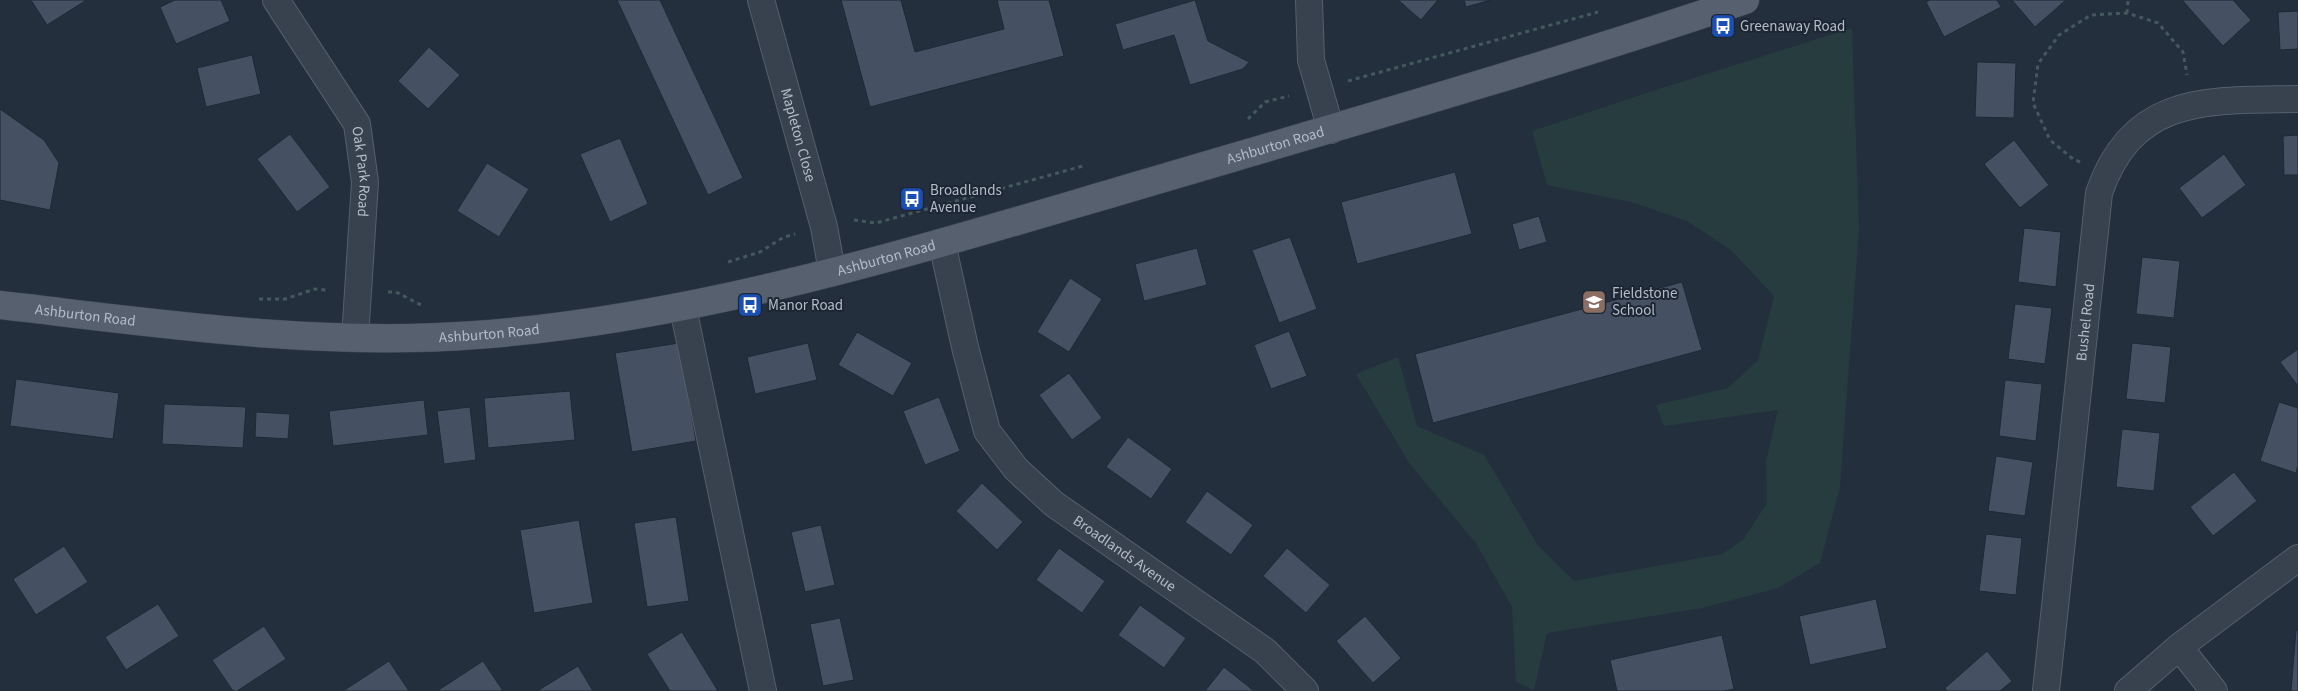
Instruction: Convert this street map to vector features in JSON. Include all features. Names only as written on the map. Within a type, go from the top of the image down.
[{"type":"main road","name":"Ashburton Road","points":[[0,305],[243,332],[355,338],[472,335],[559,327],[683,308],[942,243],[1331,130],[1640,35],[1745,0]]},
{"type":"street","name":"Oak Park Road","points":[[276,0],[357,124],[365,182],[355,338]]},
{"type":"street","name":"Mapleton Close","points":[[761,0],[824,227],[832,271]]},
{"type":"street","points":[[1310,0],[1311,60],[1331,130]]},
{"type":"street","name":"Bushel Road","points":[[2046,691],[2099,193],[2106,173],[2118,151],[2135,134],[2159,116],[2187,106],[2219,101],[2298,99]]},
{"type":"street","name":"Broadlands Avenue","points":[[942,243],[965,347],[988,431],[1016,469],[1054,504],[1265,651],[1305,691]]},
{"type":"street","points":[[683,308],[763,691]]},
{"type":"street","points":[[2128,691],[2179,647],[2298,558]]},
{"type":"street","points":[[2179,647],[2214,691]]},
{"type":"path","points":[[2126,13],[2128,0]]},
{"type":"path","points":[[2106,173],[2073,159],[2050,140],[2033,103],[2038,64],[2059,35],[2091,15],[2126,13],[2158,23],[2183,52],[2187,70],[2187,106]]},
{"type":"green space","points":[[1852,28],[1859,229],[1840,487],[1820,563],[1778,588],[1702,608],[1547,633],[1534,690],[1516,682],[1512,607],[1476,543],[1410,464],[1356,374],[1398,357],[1417,426],[1484,455],[1537,544],[1574,581],[1722,554],[1743,540],[1767,503],[1766,461],[1778,410],[1664,426],[1656,405],[1728,388],[1758,360],[1774,296],[1731,250],[1687,221],[1631,202],[1547,185],[1532,131]]},
{"type":"building","points":[[31,0],[84,0],[85,1],[47,25]]},
{"type":"building","points":[[175,0],[221,0],[230,21],[176,44],[160,7]]},
{"type":"building","points":[[617,0],[660,0],[743,178],[708,195]]},
{"type":"building","points":[[841,0],[901,0],[915,52],[1004,29],[997,0],[1049,0],[1064,56],[870,107]]},
{"type":"building","points":[[1195,0],[1208,41],[1249,62],[1243,69],[1190,85],[1174,35],[1123,50],[1115,24]]},
{"type":"building","points":[[1398,0],[1438,0],[1421,20]]},
{"type":"building","points":[[1464,0],[1491,0],[1466,7]]},
{"type":"building","points":[[1930,0],[1997,0],[2001,7],[1944,37],[1926,2]]},
{"type":"building","points":[[2012,0],[2066,0],[2035,27]]},
{"type":"building","points":[[2182,0],[2233,0],[2251,20],[2223,46]]},
{"type":"building","points":[[2298,11],[2298,49],[2280,50],[2278,12]]},
{"type":"building","points":[[429,47],[460,75],[428,109],[398,81]]},
{"type":"building","points":[[252,55],[261,94],[206,107],[197,68]]},
{"type":"building","points":[[1977,62],[2016,63],[2014,118],[1975,117]]},
{"type":"building","points":[[0,109],[44,140],[59,163],[50,210],[0,200]]},
{"type":"building","points":[[290,134],[330,187],[297,212],[257,159]]},
{"type":"building","points":[[2298,135],[2298,175],[2284,175],[2283,136]]},
{"type":"building","points":[[620,138],[648,204],[610,222],[580,154]]},
{"type":"building","points":[[2014,140],[2049,185],[2020,208],[1984,164]]},
{"type":"building","points":[[2224,154],[2246,185],[2202,218],[2179,188]]},
{"type":"building","points":[[487,163],[529,189],[499,237],[457,211]]},
{"type":"building","points":[[1455,172],[1472,234],[1357,264],[1341,202]]},
{"type":"building","points":[[1539,216],[1547,242],[1519,250],[1512,224]]},
{"type":"building","points":[[2024,228],[2061,232],[2056,287],[2018,282]]},
{"type":"building","points":[[1290,237],[1317,309],[1279,323],[1252,250]]},
{"type":"building","points":[[1197,248],[1207,285],[1144,301],[1135,264]]},
{"type":"building","points":[[2142,257],[2180,261],[2174,318],[2136,314]]},
{"type":"building","points":[[1070,278],[1102,299],[1069,352],[1037,332]]},
{"type":"building","points":[[1682,282],[1702,350],[1433,423],[1415,354]]},
{"type":"building","points":[[2015,304],[2052,308],[2045,364],[2008,359]]},
{"type":"building","points":[[1289,331],[1307,376],[1271,389],[1254,345]]},
{"type":"building","points":[[857,332],[912,363],[893,396],[838,365]]},
{"type":"building","points":[[679,343],[696,441],[632,452],[615,353]]},
{"type":"building","points":[[808,343],[817,380],[755,394],[747,357]]},
{"type":"building","points":[[2132,343],[2171,347],[2165,403],[2126,399]]},
{"type":"building","points":[[2298,349],[2298,386],[2280,362]]},
{"type":"building","points":[[1069,373],[1102,418],[1072,440],[1039,395]]},
{"type":"building","points":[[16,379],[119,393],[113,439],[10,426]]},
{"type":"building","points":[[2005,380],[2042,384],[2036,441],[1999,436]]},
{"type":"building","points":[[570,391],[575,440],[488,448],[484,398]]},
{"type":"building","points":[[939,397],[960,451],[925,465],[903,411]]},
{"type":"building","points":[[424,400],[428,435],[333,446],[329,411]]},
{"type":"building","points":[[2279,402],[2298,408],[2298,465],[2296,473],[2260,461]]},
{"type":"building","points":[[164,404],[246,407],[243,448],[162,444]]},
{"type":"building","points":[[470,407],[476,460],[444,464],[437,411]]},
{"type":"building","points":[[256,412],[290,414],[288,439],[255,437]]},
{"type":"building","points":[[2122,429],[2160,433],[2154,491],[2116,487]]},
{"type":"building","points":[[1128,437],[1172,469],[1151,499],[1106,467]]},
{"type":"building","points":[[1996,456],[2033,462],[2025,516],[1988,511]]},
{"type":"building","points":[[2234,472],[2257,501],[2213,536],[2190,507]]},
{"type":"building","points":[[982,483],[1023,522],[997,550],[956,511]]},
{"type":"building","points":[[1207,491],[1253,525],[1231,555],[1185,522]]},
{"type":"building","points":[[676,517],[689,601],[647,607],[634,523]]},
{"type":"building","points":[[579,520],[593,603],[534,613],[520,530]]},
{"type":"building","points":[[821,525],[835,585],[805,592],[791,532]]},
{"type":"building","points":[[1986,534],[2022,538],[2016,595],[1979,591]]},
{"type":"building","points":[[64,546],[88,582],[36,615],[13,579]]},
{"type":"building","points":[[1059,548],[1105,581],[1082,613],[1036,580]]},
{"type":"building","points":[[1287,548],[1330,585],[1306,613],[1263,576]]},
{"type":"building","points":[[1876,599],[1887,648],[1810,665],[1799,616]]},
{"type":"building","points":[[158,604],[179,636],[126,670],[105,637]]},
{"type":"building","points":[[1140,605],[1186,638],[1164,668],[1118,635]]},
{"type":"building","points":[[1365,616],[1401,658],[1373,683],[1336,641]]},
{"type":"building","points":[[840,618],[854,680],[823,686],[810,624]]},
{"type":"building","points":[[264,626],[286,659],[237,691],[233,691],[212,660]]},
{"type":"building","points":[[2296,630],[2298,630],[2298,691],[2291,691]]},
{"type":"building","points":[[682,632],[718,691],[670,691],[647,654]]},
{"type":"building","points":[[1722,635],[1734,689],[1724,691],[1617,691],[1610,660]]},
{"type":"building","points":[[1987,651],[2012,681],[2000,691],[1947,691],[1945,688]]},
{"type":"building","points":[[389,661],[409,691],[343,691]]},
{"type":"building","points":[[483,661],[503,691],[437,691]]},
{"type":"building","points":[[578,666],[593,691],[537,691]]},
{"type":"building","points":[[1224,667],[1254,691],[1205,691]]},
{"type":"place","name":"Greenaway Road","points":[[1723,26]]},
{"type":"place","name":"Broadlands Avenue","points":[[912,199]]},
{"type":"place","name":"Fieldstone School","points":[[1594,302]]},
{"type":"place","name":"Manor Road","points":[[750,305]]}]
